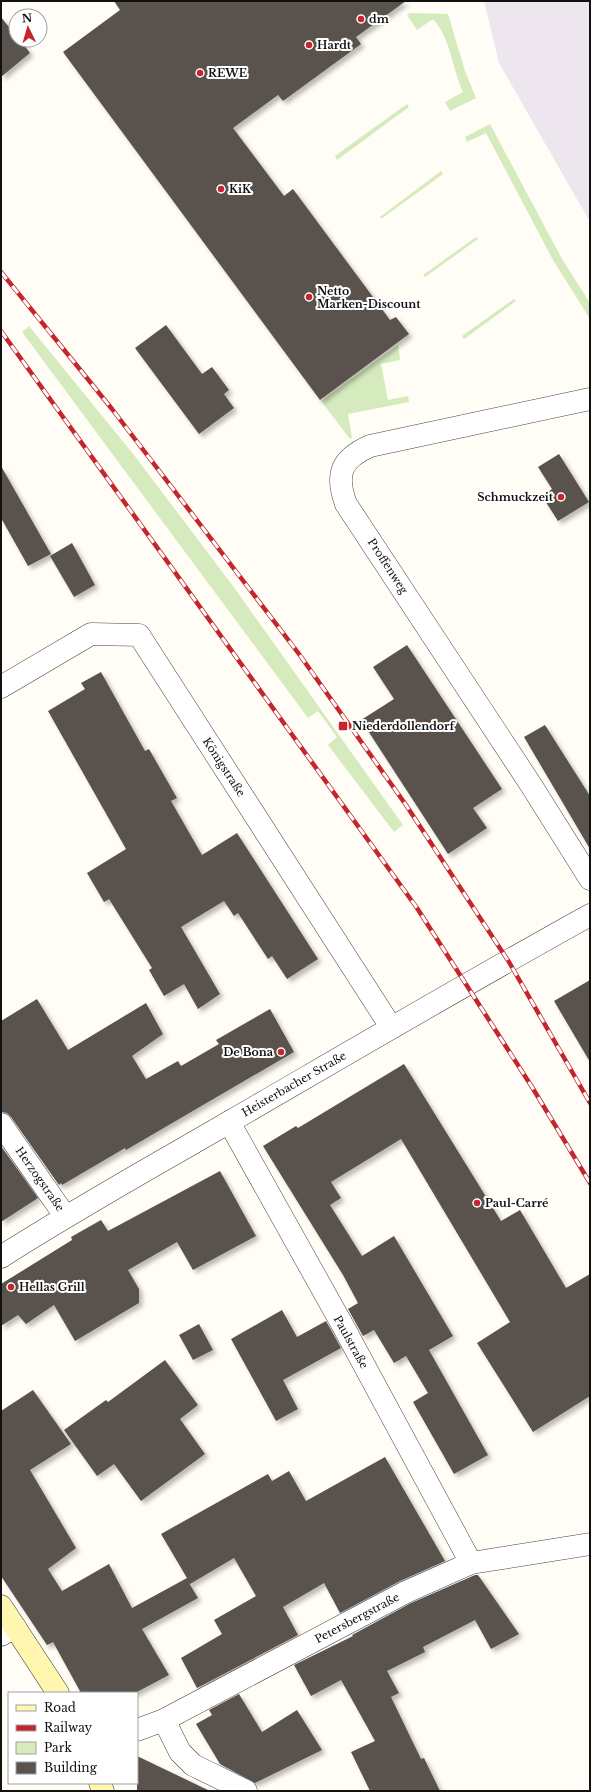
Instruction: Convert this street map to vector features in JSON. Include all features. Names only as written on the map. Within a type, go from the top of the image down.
[{"type":"main road","points":[[1,1606],[8,1631],[57,1692]]},
{"type":"street","name":"Proffenweg","points":[[590,399],[370,446],[350,457],[345,464],[340,482],[346,504],[531,785],[590,879]]},
{"type":"street","name":"Königstraße","points":[[1,687],[91,634],[139,635],[391,1027]]},
{"type":"street","name":"Heisterbacher Straße","points":[[1,1257],[65,1216],[391,1027],[590,915]]},
{"type":"street","name":"Paulstraße","points":[[229,1122],[343,1326],[471,1563]]},
{"type":"street","name":"Herzogstraße","points":[[1,1124],[65,1216]]},
{"type":"street","name":"Petersbergstraße","points":[[138,1730],[164,1720],[406,1592],[471,1563],[590,1544]]},
{"type":"street","points":[[164,1720],[180,1752],[193,1765],[246,1791]]},
{"type":"shaded area","points":[[484,1],[590,1],[590,222],[499,63]]},
{"type":"green space","points":[[410,13],[448,14],[465,71],[476,98],[450,111],[445,102],[463,92],[444,35],[433,19],[417,30],[407,15]]},
{"type":"green space","points":[[407,104],[409,107],[337,160],[335,156]]},
{"type":"green space","points":[[490,124],[562,259],[590,303],[590,319],[553,260],[486,133],[467,142],[465,137]]},
{"type":"green space","points":[[441,171],[443,174],[381,219],[380,217]]},
{"type":"green space","points":[[476,237],[478,239],[425,277],[423,275]]},
{"type":"green space","points":[[514,299],[516,301],[464,339],[462,336]]},
{"type":"green space","points":[[29,326],[134,455],[233,586],[403,825],[394,832],[328,745],[337,737],[318,711],[308,718],[22,332]]},
{"type":"green space","points":[[398,345],[400,360],[381,364],[388,400],[408,396],[409,402],[348,414],[352,438],[350,439],[321,401]]},
{"type":"building","points":[[114,1],[406,1],[356,37],[361,44],[283,101],[278,95],[233,128],[284,196],[293,189],[390,320],[396,317],[409,334],[320,400],[63,52],[120,10]]},
{"type":"building","points":[[1,17],[8,26],[8,48],[26,48],[30,53],[1,77]]},
{"type":"building","points":[[166,325],[202,374],[212,367],[229,390],[224,394],[234,408],[199,434],[135,348]]},
{"type":"building","points":[[559,454],[589,502],[558,521],[542,496],[552,489],[538,467]]},
{"type":"building","points":[[1,466],[51,554],[28,566],[1,518]]},
{"type":"building","points":[[72,543],[95,585],[74,597],[50,556]]},
{"type":"building","points":[[407,645],[502,789],[473,808],[487,828],[448,854],[361,720],[394,699],[373,667]]},
{"type":"building","points":[[101,672],[145,751],[149,749],[177,798],[171,801],[202,855],[237,833],[318,959],[287,979],[272,956],[268,959],[238,913],[234,916],[224,901],[181,927],[220,994],[198,1009],[184,984],[164,996],[149,970],[152,968],[109,899],[104,902],[87,873],[126,849],[48,711],[85,689],[81,683]]},
{"type":"building","points":[[545,725],[590,796],[590,849],[524,737]]},
{"type":"building","points":[[590,980],[590,1062],[554,1001]]},
{"type":"building","points":[[37,999],[68,1050],[146,1003],[163,1034],[132,1056],[146,1079],[178,1061],[181,1066],[219,1044],[216,1040],[270,1009],[294,1052],[126,1150],[125,1148],[62,1185],[61,1183],[59,1185],[11,1117],[7,1113],[1,1112],[1,1021]]},
{"type":"building","points":[[404,1064],[501,1221],[520,1210],[566,1288],[590,1274],[590,1396],[533,1432],[477,1343],[510,1322],[401,1139],[331,1182],[341,1198],[330,1205],[362,1256],[394,1236],[453,1336],[429,1350],[488,1455],[454,1474],[413,1402],[428,1393],[406,1356],[394,1363],[374,1330],[363,1336],[348,1309],[358,1303],[343,1275],[263,1146],[296,1126],[298,1128]]},
{"type":"building","points":[[1,1146],[38,1198],[1,1222]]},
{"type":"building","points":[[220,1171],[256,1236],[193,1270],[177,1242],[128,1270],[139,1289],[139,1303],[75,1341],[54,1305],[26,1324],[18,1315],[1,1326],[1,1284],[72,1240],[71,1237],[101,1220],[108,1231]]},
{"type":"building","points":[[282,1310],[297,1337],[326,1321],[341,1348],[283,1380],[298,1409],[276,1421],[231,1339]]},
{"type":"building","points":[[199,1324],[213,1350],[193,1360],[179,1335]]},
{"type":"building","points":[[165,1360],[198,1405],[180,1419],[205,1454],[141,1501],[114,1464],[97,1476],[64,1430],[106,1400],[108,1402]]},
{"type":"building","points":[[33,1390],[71,1444],[30,1470],[76,1548],[48,1569],[62,1591],[109,1564],[132,1608],[187,1578],[161,1534],[268,1474],[272,1481],[289,1471],[306,1501],[385,1457],[445,1561],[400,1581],[340,1613],[324,1583],[283,1607],[298,1635],[197,1688],[181,1658],[222,1634],[214,1620],[256,1596],[234,1558],[190,1584],[189,1583],[198,1598],[142,1629],[169,1675],[137,1692],[80,1692],[53,1642],[47,1645],[1,1576],[1,1411]]},
{"type":"building","points":[[478,1575],[519,1634],[491,1649],[475,1620],[423,1647],[425,1652],[387,1671],[399,1693],[391,1697],[421,1759],[424,1758],[440,1791],[370,1791],[351,1752],[375,1741],[341,1680],[311,1696],[294,1665],[353,1636],[352,1635],[411,1603]]},
{"type":"building","points":[[239,1694],[262,1732],[297,1710],[322,1750],[255,1783],[220,1764],[196,1724],[212,1715],[209,1710]]},
{"type":"building","points":[[138,1756],[210,1791],[137,1791]]},
{"type":"railway","points":[[1,272],[112,409],[299,654],[406,805],[509,962],[590,1103]]},
{"type":"railway","points":[[1,331],[417,908],[532,1087],[590,1183]]},
{"type":"place","name":"dm","points":[[361,19]]},
{"type":"place","name":"Hardt","points":[[309,45]]},
{"type":"place","name":"REWE","points":[[200,73]]},
{"type":"place","name":"KiK","points":[[221,189]]},
{"type":"place","name":"Netto Marken-Discount","points":[[309,297]]},
{"type":"place","name":"Schmuckzeit","points":[[561,497]]},
{"type":"place","name":"Niederdollendorf","points":[[343,726]]},
{"type":"place","name":"De Bona","points":[[281,1052]]},
{"type":"place","name":"Paul-Carré","points":[[477,1203]]},
{"type":"place","name":"Hellas Grill","points":[[11,1287]]}]
